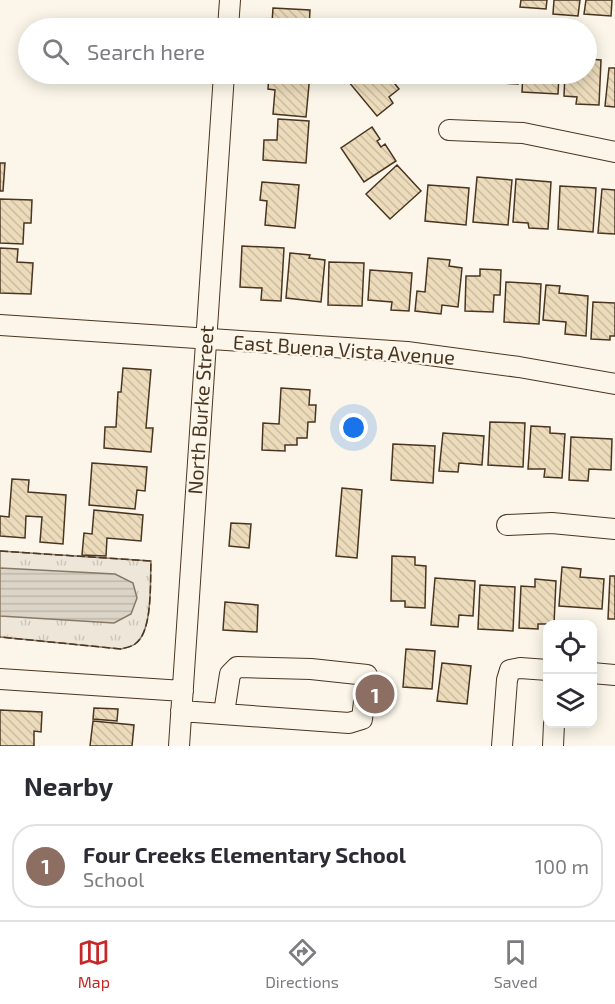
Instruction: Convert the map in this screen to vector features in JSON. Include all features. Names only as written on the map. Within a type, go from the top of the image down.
[{"type":"street","points":[[229,18],[230,0]]},
{"type":"street","name":"North Burke Street","points":[[179,746],[223,84]]},
{"type":"street","points":[[449,130],[524,133],[615,152]]},
{"type":"street","name":"East Buena Vista Avenue","points":[[0,324],[407,352],[508,365],[615,384]]},
{"type":"street","points":[[507,525],[552,523],[615,529]]},
{"type":"street","points":[[182,711],[349,723],[362,719],[367,675],[311,669],[237,667],[230,674],[224,713]]},
{"type":"street","points":[[502,746],[507,680],[510,670],[520,668],[543,670]]},
{"type":"street","points":[[597,673],[615,675]]},
{"type":"street","points":[[0,679],[183,691]]},
{"type":"street","points":[[553,746],[554,728]]},
{"type":"green space","points":[[0,551],[151,561],[148,618],[141,638],[133,645],[121,649],[0,637]]},
{"type":"shaded area","points":[[0,568],[115,574],[133,583],[137,598],[131,614],[114,623],[0,616]]},
{"type":"building","points":[[521,0],[547,0],[546,9],[520,7]]},
{"type":"building","points":[[554,0],[580,0],[578,16],[553,14]]},
{"type":"building","points":[[586,0],[612,0],[611,16],[584,14]]},
{"type":"building","points":[[273,8],[310,10],[310,18],[272,18]]},
{"type":"building","points":[[597,60],[601,60],[599,105],[576,104],[577,97],[564,96],[565,84],[597,84]]},
{"type":"building","points":[[609,68],[615,68],[615,107],[605,106]]},
{"type":"building","points":[[268,84],[309,84],[306,117],[273,114],[275,90],[268,89]]},
{"type":"building","points":[[350,84],[395,84],[399,89],[389,97],[393,103],[377,116]]},
{"type":"building","points":[[522,84],[558,84],[558,94],[522,92]]},
{"type":"building","points":[[278,119],[309,121],[306,163],[263,160],[264,140],[277,140]]},
{"type":"building","points":[[372,127],[380,139],[377,141],[381,147],[385,144],[396,161],[364,182],[341,148]]},
{"type":"building","points":[[0,163],[5,163],[3,191],[0,191]]},
{"type":"building","points":[[397,165],[421,191],[390,219],[366,194]]},
{"type":"building","points":[[477,177],[512,180],[508,225],[473,222]]},
{"type":"building","points":[[516,179],[551,182],[548,229],[529,228],[528,223],[513,222]]},
{"type":"building","points":[[262,182],[299,185],[295,228],[265,225],[267,201],[260,200]]},
{"type":"building","points":[[428,185],[469,188],[466,225],[425,221]]},
{"type":"building","points":[[560,186],[596,188],[593,232],[558,229]]},
{"type":"building","points":[[602,189],[615,190],[615,234],[598,233]]},
{"type":"building","points":[[0,199],[32,200],[31,223],[24,223],[23,244],[0,243]]},
{"type":"building","points":[[242,246],[284,248],[281,301],[261,300],[262,288],[240,287]]},
{"type":"building","points":[[0,248],[18,249],[17,262],[33,263],[31,294],[0,293]]},
{"type":"building","points":[[290,253],[310,255],[309,258],[325,260],[321,302],[286,298]]},
{"type":"building","points":[[428,258],[450,260],[449,266],[462,268],[458,307],[442,305],[441,314],[415,311],[417,291],[425,292]]},
{"type":"building","points":[[329,262],[364,263],[362,306],[328,305]]},
{"type":"building","points":[[480,269],[501,270],[500,295],[494,295],[493,312],[465,311],[466,276],[480,276]]},
{"type":"building","points":[[370,270],[412,273],[409,311],[391,310],[392,302],[368,300]]},
{"type":"building","points":[[506,282],[541,284],[539,324],[504,322]]},
{"type":"building","points":[[546,285],[560,286],[559,293],[588,296],[586,336],[565,334],[566,322],[543,320]]},
{"type":"building","points":[[593,302],[615,303],[615,336],[610,336],[610,340],[591,339]]},
{"type":"building","points":[[123,368],[151,370],[146,428],[153,428],[151,452],[104,448],[105,427],[116,427],[118,392],[121,392]]},
{"type":"building","points":[[281,388],[310,390],[309,405],[316,405],[315,422],[308,422],[307,438],[297,438],[297,445],[285,445],[285,451],[262,450],[263,423],[279,424]]},
{"type":"building","points":[[490,422],[525,423],[523,467],[488,465]]},
{"type":"building","points":[[531,426],[550,427],[550,433],[565,434],[562,478],[544,477],[545,469],[528,469]]},
{"type":"building","points":[[443,433],[484,436],[482,465],[459,463],[458,472],[439,471]]},
{"type":"building","points":[[571,437],[612,439],[611,470],[589,469],[588,481],[569,480]]},
{"type":"building","points":[[393,444],[435,446],[433,483],[391,480]]},
{"type":"building","points":[[92,463],[147,467],[145,491],[137,490],[135,509],[89,505]]},
{"type":"building","points":[[12,479],[29,480],[28,492],[66,495],[63,544],[40,542],[42,517],[26,516],[25,538],[0,536],[0,516],[9,517]]},
{"type":"building","points":[[342,488],[362,490],[357,558],[336,556]]},
{"type":"building","points":[[94,510],[143,515],[141,541],[107,538],[106,556],[82,555],[84,533],[92,534]]},
{"type":"building","points":[[231,523],[251,524],[249,548],[229,546]]},
{"type":"building","points":[[392,556],[415,557],[415,565],[426,566],[425,608],[405,607],[405,601],[391,601]]},
{"type":"building","points":[[562,567],[581,569],[580,577],[604,579],[602,609],[559,606]]},
{"type":"building","points":[[610,576],[615,576],[615,619],[608,619]]},
{"type":"building","points":[[435,578],[475,581],[473,616],[459,615],[458,627],[431,625]]},
{"type":"building","points":[[535,579],[556,581],[554,620],[543,620],[543,624],[538,624],[538,629],[519,628],[521,586],[535,587]]},
{"type":"building","points":[[480,585],[515,587],[513,631],[478,629]]},
{"type":"building","points":[[225,602],[258,605],[257,632],[223,630]]},
{"type":"building","points":[[406,649],[435,651],[432,689],[403,687]]},
{"type":"building","points":[[442,663],[471,666],[467,704],[437,701]]},
{"type":"building","points":[[94,708],[118,709],[117,721],[93,719]]},
{"type":"building","points":[[0,710],[42,712],[41,732],[34,731],[34,746],[0,746]]},
{"type":"building","points":[[93,721],[134,725],[132,746],[90,746]]},
{"type":"fence","points":[[0,551],[151,561],[148,618],[141,638],[132,646],[121,649],[0,637]]},
{"type":"place","name":"Four Creeks Elementary School","points":[[375,694]]}]
